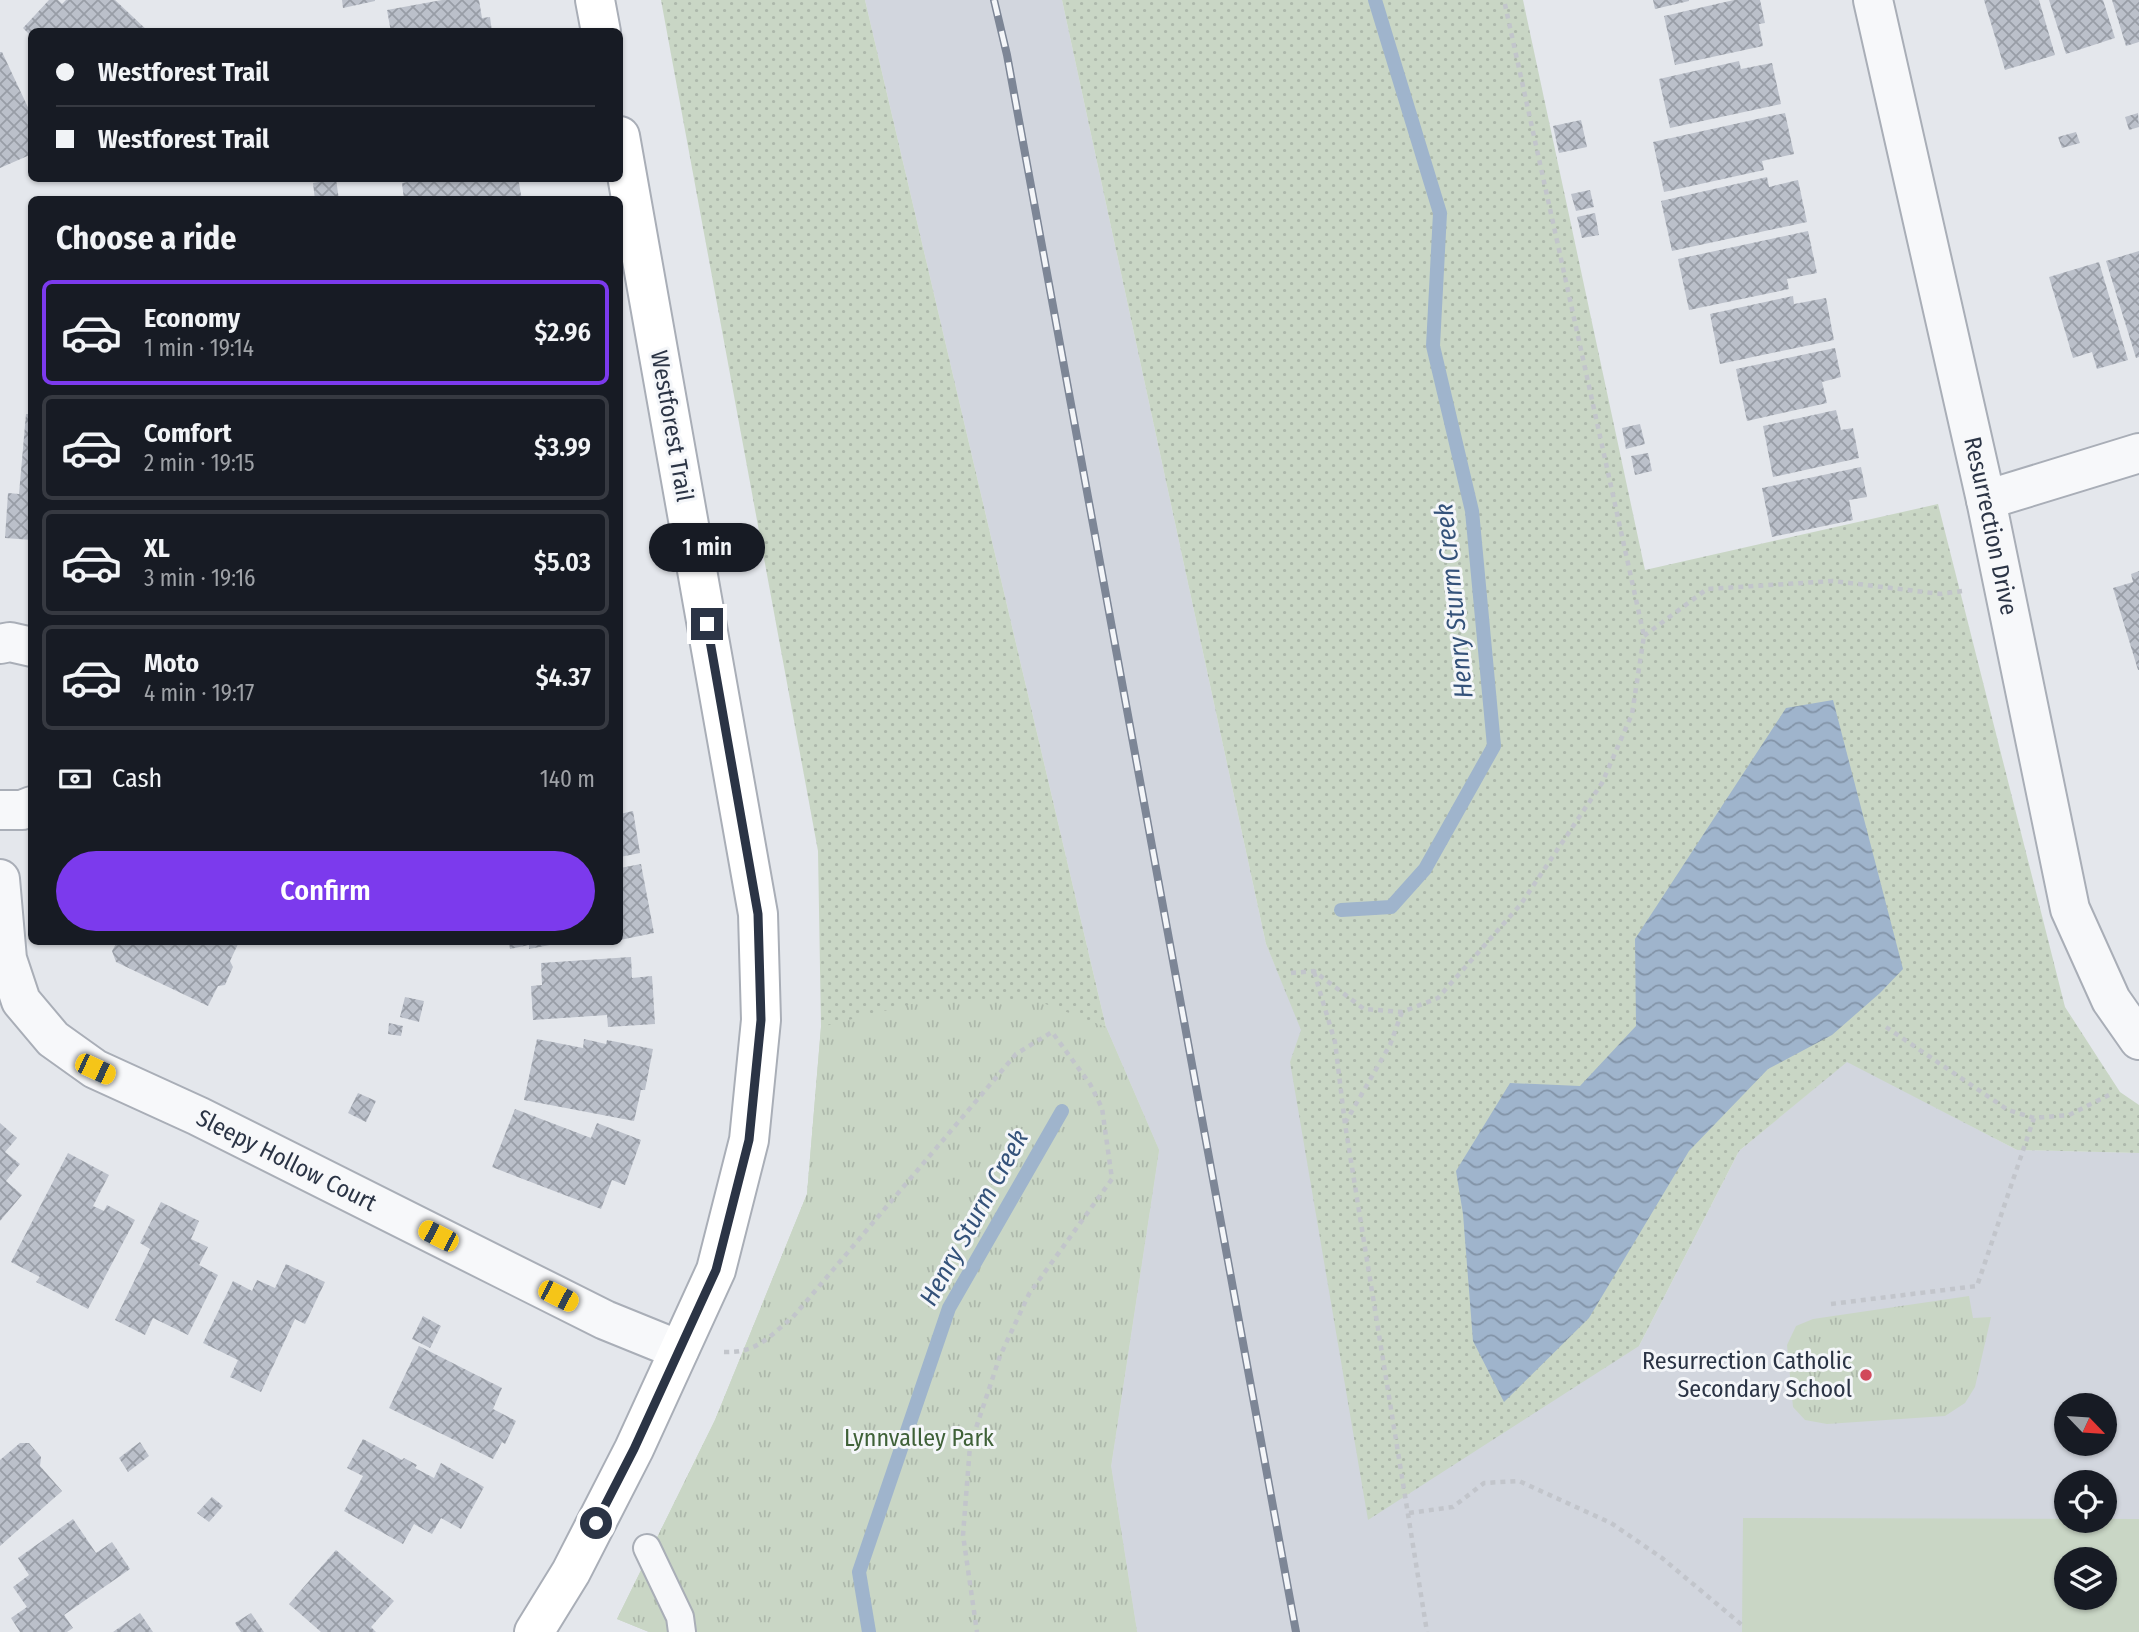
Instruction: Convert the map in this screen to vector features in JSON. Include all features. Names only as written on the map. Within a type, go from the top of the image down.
[{"type":"street","points":[[595,0],[600,28]]},
{"type":"street","name":"Resurrection Drive","points":[[1873,0],[1986,500],[2070,909],[2111,1000],[2139,1040]]},
{"type":"street","name":"Westforest Trail","points":[[534,1632],[571,1572],[634,1449],[716,1270],[749,1140],[761,1020],[758,914],[623,153]]},
{"type":"street","points":[[1986,500],[2139,453]]},
{"type":"street","points":[[0,644],[10,642],[28,646]]},
{"type":"street","points":[[0,810],[28,808]]},
{"type":"street","name":"Sleepy Hollow Court","points":[[0,879],[7,959],[21,1001],[53,1039],[95,1069],[198,1116],[606,1320],[680,1350]]},
{"type":"lane","points":[[647,1548],[680,1617],[682,1632]]},
{"type":"path","points":[[1292,973],[1314,971],[1364,1009],[1402,1012],[1438,998],[1512,914],[1602,783],[1632,714],[1644,636],[1504,0]]},
{"type":"path","points":[[1644,636],[1707,589],[1833,581],[1941,594],[2002,587]]},
{"type":"path","points":[[1314,971],[1335,1042],[1345,1124],[1427,1632]]},
{"type":"path","points":[[1345,1124],[1390,1045],[1402,1012]]},
{"type":"path","points":[[1886,1027],[2008,1110],[2034,1118],[2069,1115],[2109,1096]]},
{"type":"path","points":[[743,1352],[757,1346],[793,1317],[1016,1054],[1052,1032],[1090,1084],[1102,1108],[1111,1179],[1029,1294],[999,1356],[970,1446],[963,1535],[977,1632]]},
{"type":"path","points":[[1831,1304],[1977,1286],[2034,1118]]},
{"type":"path","points":[[1409,1513],[1453,1507],[1484,1483],[1519,1481],[1611,1522],[1662,1559],[1742,1625]]},
{"type":"shaded area","points":[[865,0],[1062,0],[1266,944],[1302,1030],[1290,1063],[1639,1346],[1739,1151],[1847,1061],[2017,1150],[2139,1153],[2139,1632],[1137,1632],[1111,1466],[1159,1150],[1106,1027]]},
{"type":"green space","points":[[661,0],[865,0],[1106,1027],[1159,1150],[1111,1466],[1137,1632],[649,1632],[617,1619],[715,1420],[807,1194],[821,1027],[818,851]]},
{"type":"green space","points":[[1062,0],[1523,0],[1645,570],[1938,504],[2065,1007],[2120,1092],[2139,1105],[2139,1153],[2017,1150],[1847,1062],[1739,1151],[1639,1346],[1368,1520],[1290,1062],[1301,1030],[1266,944]]},
{"type":"green space","name":"Lynnvalley Park","points":[[1035,1000],[1106,1027],[1159,1150],[1111,1466],[1137,1632],[649,1632],[617,1619],[715,1420],[807,1194],[821,1027],[916,1003]]},
{"type":"green space","points":[[1969,1296],[1973,1318],[1991,1317],[1975,1387],[1965,1403],[1945,1416],[1827,1424],[1805,1420],[1793,1407],[1787,1345],[1796,1326],[1813,1319]]},
{"type":"green space","points":[[1743,1518],[2054,1519],[2054,1533],[2117,1533],[2117,1519],[2139,1519],[2139,1632],[1742,1632]]},
{"type":"water","points":[[1833,700],[1903,969],[1832,1035],[1768,1069],[1689,1151],[1589,1318],[1504,1402],[1473,1341],[1463,1214],[1456,1171],[1510,1083],[1580,1086],[1636,1026],[1635,939],[1786,708]]},
{"type":"building","points":[[49,0],[58,0],[62,4],[66,0],[115,0],[145,28],[28,28],[28,33],[23,28]]},
{"type":"building","points":[[342,0],[375,0],[375,1],[343,8]]},
{"type":"building","points":[[442,0],[479,0],[482,18],[490,17],[491,28],[390,28],[387,10]]},
{"type":"building","points":[[1653,0],[1689,0],[1689,1],[1655,9]]},
{"type":"building","points":[[1734,0],[1760,0],[1765,23],[1759,24],[1763,46],[1675,65],[1664,16]]},
{"type":"building","points":[[1984,0],[2039,0],[2055,55],[2005,70]]},
{"type":"building","points":[[2049,0],[2103,0],[2115,38],[2066,54]]},
{"type":"building","points":[[2112,0],[2139,0],[2139,42],[2126,46]]},
{"type":"building","points":[[2,52],[28,107],[28,156],[0,168]]},
{"type":"building","points":[[1739,61],[1741,69],[1772,63],[1781,104],[1670,128],[1659,79]]},
{"type":"building","points":[[1785,113],[1794,154],[1762,161],[1764,170],[1664,192],[1653,142]]},
{"type":"building","points":[[2138,113],[2139,127],[2129,130],[2125,117]]},
{"type":"building","points":[[1581,120],[1587,147],[1559,153],[1553,126]]},
{"type":"building","points":[[2076,132],[2080,143],[2062,148],[2058,137]]},
{"type":"building","points":[[1767,177],[1769,187],[1798,180],[1807,222],[1672,251],[1661,201]]},
{"type":"building","points":[[336,182],[338,196],[315,196],[313,183]]},
{"type":"building","points":[[519,182],[521,196],[404,196],[402,183]]},
{"type":"building","points":[[1590,190],[1594,207],[1576,211],[1571,194]]},
{"type":"building","points":[[1595,213],[1599,235],[1582,238],[1577,217]]},
{"type":"building","points":[[1808,231],[1817,273],[1787,279],[1789,289],[1689,310],[1678,259]]},
{"type":"building","points":[[2139,251],[2139,357],[2136,358],[2106,261]]},
{"type":"building","points":[[2099,262],[2128,360],[2097,369],[2092,352],[2073,358],[2049,277]]},
{"type":"building","points":[[1793,296],[1794,304],[1826,298],[1834,340],[1720,364],[1710,314]]},
{"type":"building","points":[[1835,348],[1841,377],[1822,382],[1827,403],[1747,421],[1736,369]]},
{"type":"building","points":[[1836,410],[1841,430],[1853,428],[1859,458],[1773,477],[1763,426]]},
{"type":"building","points":[[28,414],[28,540],[5,538],[8,493],[19,494]]},
{"type":"building","points":[[1640,424],[1645,444],[1626,449],[1622,428]]},
{"type":"building","points":[[1648,453],[1652,471],[1635,475],[1631,456]]},
{"type":"building","points":[[1861,467],[1867,497],[1849,500],[1853,520],[1772,537],[1762,488]]},
{"type":"building","points":[[2139,571],[2138,670],[2113,588],[2133,582],[2131,574]]},
{"type":"building","points":[[633,811],[640,853],[623,856],[623,813]]},
{"type":"building","points":[[641,864],[654,933],[623,939],[623,867]]},
{"type":"building","points":[[115,945],[238,945],[230,961],[233,967],[225,985],[218,986],[208,1006],[116,962],[112,951]]},
{"type":"building","points":[[509,945],[529,945],[510,949]]},
{"type":"building","points":[[529,945],[550,945],[529,949]]},
{"type":"building","points":[[631,957],[632,978],[652,976],[655,1024],[608,1027],[607,1015],[533,1020],[531,986],[542,985],[541,963]]},
{"type":"building","points":[[405,997],[424,1001],[419,1022],[400,1017]]},
{"type":"building","points":[[389,1023],[403,1026],[401,1036],[388,1034]]},
{"type":"building","points":[[537,1039],[583,1048],[584,1039],[606,1044],[607,1040],[653,1049],[645,1090],[641,1090],[634,1121],[524,1100]]},
{"type":"building","points":[[358,1093],[376,1101],[366,1122],[348,1113]]},
{"type":"building","points":[[515,1109],[591,1138],[597,1123],[641,1140],[625,1185],[612,1180],[601,1209],[492,1167]]},
{"type":"building","points":[[0,1123],[17,1138],[5,1152],[20,1164],[6,1181],[22,1195],[0,1221]]},
{"type":"building","points":[[68,1153],[109,1175],[93,1206],[104,1211],[107,1205],[135,1220],[88,1309],[36,1282],[40,1277],[11,1262]]},
{"type":"building","points":[[161,1202],[199,1221],[191,1239],[208,1247],[199,1265],[218,1275],[188,1335],[153,1318],[145,1335],[115,1320],[150,1249],[140,1243]]},
{"type":"building","points":[[286,1264],[325,1282],[305,1324],[295,1319],[261,1392],[230,1377],[238,1360],[203,1343],[233,1281],[252,1291],[257,1280],[275,1288]]},
{"type":"building","points":[[423,1316],[441,1326],[430,1348],[412,1339]]},
{"type":"building","points":[[419,1346],[502,1388],[493,1409],[516,1421],[505,1444],[502,1442],[493,1459],[389,1408]]},
{"type":"building","points":[[363,1439],[417,1465],[415,1468],[434,1478],[441,1463],[484,1487],[461,1529],[441,1518],[432,1534],[414,1524],[403,1544],[344,1511],[363,1476],[347,1468]]},
{"type":"building","points":[[140,1442],[149,1456],[128,1472],[119,1458]]},
{"type":"building","points":[[20,1443],[29,1443],[41,1457],[40,1466],[62,1491],[0,1546],[0,1460]]},
{"type":"building","points":[[212,1497],[223,1506],[209,1522],[197,1513]]},
{"type":"building","points":[[73,1519],[96,1553],[112,1542],[130,1569],[64,1615],[73,1628],[67,1632],[20,1632],[11,1618],[27,1607],[13,1587],[29,1575],[18,1558]]},
{"type":"building","points":[[336,1550],[394,1601],[371,1627],[376,1632],[321,1632],[289,1604]]},
{"type":"building","points":[[140,1613],[153,1632],[113,1632]]},
{"type":"building","points":[[251,1613],[264,1632],[241,1632],[235,1623]]},
{"type":"waterway","name":"Henry Sturm Creek","points":[[1341,910],[1391,907],[1425,869],[1494,746],[1472,511],[1433,346],[1440,213],[1375,0]]},
{"type":"waterway","name":"Henry Sturm Creek","points":[[869,1632],[859,1572],[949,1308],[1062,1111]]},
{"type":"railway","points":[[994,0],[1007,55],[1296,1632]]},
{"type":"place","name":"Resurrection Catholic Secondary School","points":[[1866,1375]]},
{"type":"route","points":[[596,1523],[634,1449],[716,1270],[749,1140],[761,1020],[758,914],[707,624]]}]
